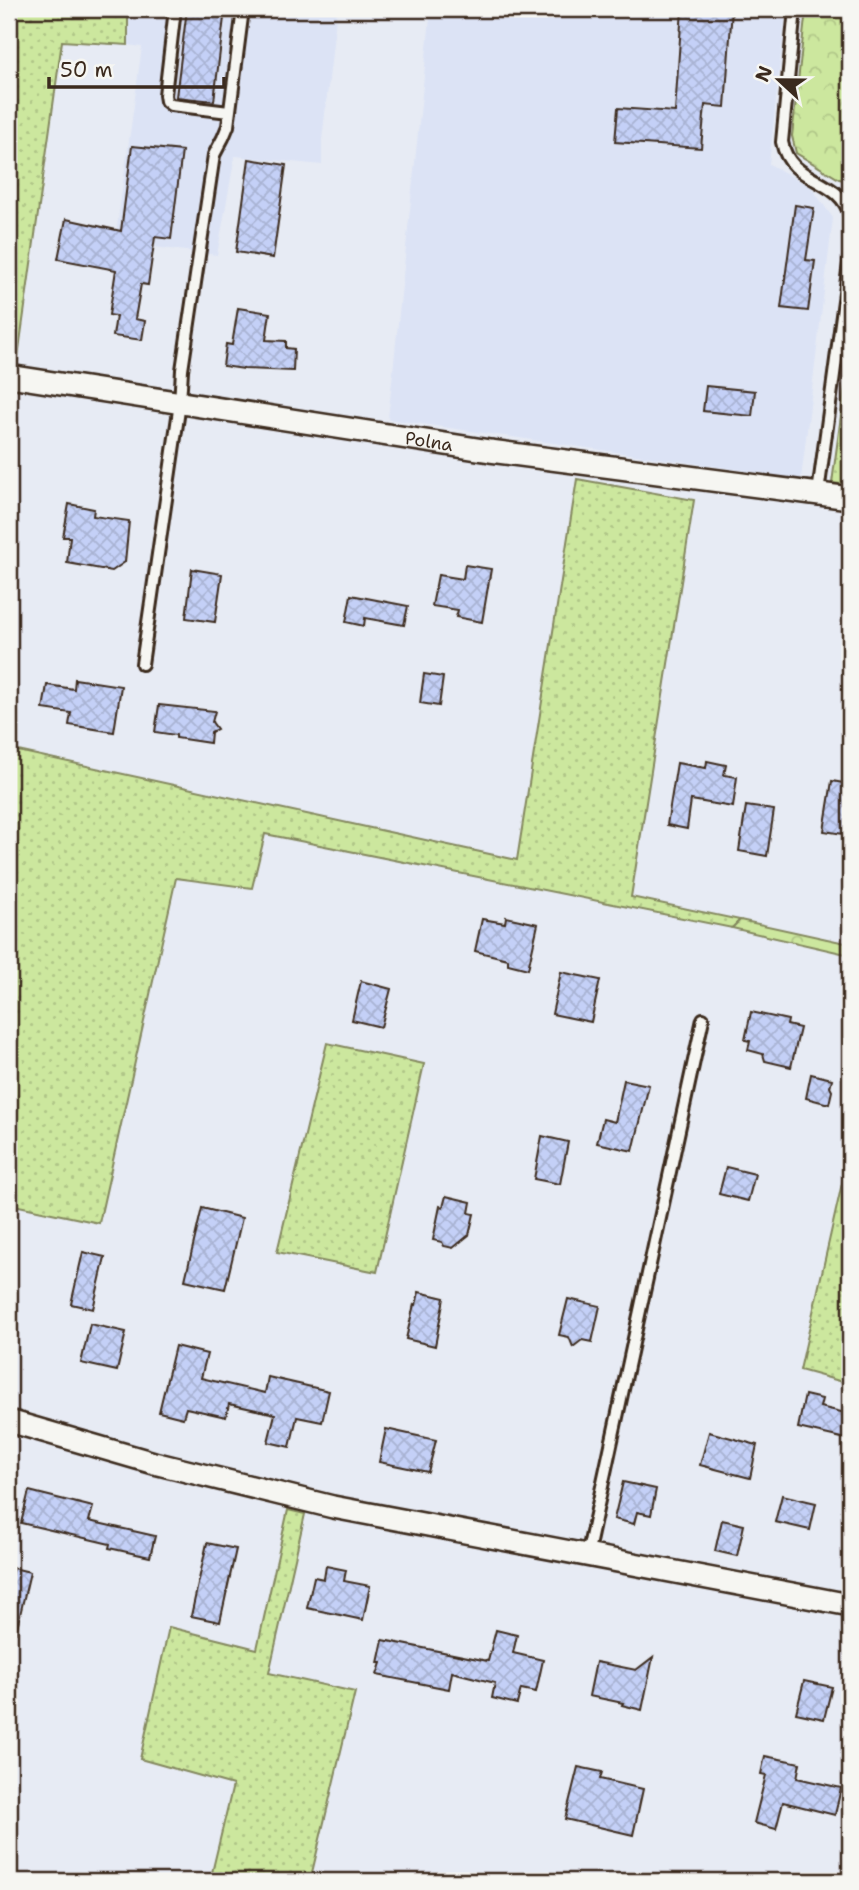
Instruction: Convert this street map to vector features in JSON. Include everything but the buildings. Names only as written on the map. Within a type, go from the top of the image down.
[{"type":"street","name":"Polna","points":[[9,376],[490,451],[850,498]]},
{"type":"street","points":[[9,1421],[154,1463],[321,1504],[850,1605]]},
{"type":"lane","points":[[175,9],[166,101],[171,105],[229,112]]},
{"type":"lane","points":[[142,664],[180,403],[181,370],[214,155],[228,125],[243,9]]},
{"type":"lane","points":[[794,9],[782,142],[784,155],[795,168],[834,191],[847,204],[850,216]]},
{"type":"lane","points":[[818,493],[850,256]]},
{"type":"lane","points":[[587,1556],[703,1020]]},
{"type":"shaded area","points":[[128,9],[337,9],[322,140],[322,165],[235,156],[217,255],[115,242],[142,47],[128,45]]},
{"type":"shaded area","points":[[431,9],[786,9],[769,164],[811,187],[833,218],[801,479],[388,419]]},
{"type":"green space","points":[[9,9],[128,9],[128,45],[62,41],[17,364],[9,363]]},
{"type":"green space","points":[[806,9],[850,9],[850,181],[839,179],[796,153],[792,136]]},
{"type":"green space","points":[[850,348],[850,485],[832,483]]},
{"type":"green space","points":[[577,479],[694,500],[631,897],[740,920],[732,928],[265,834],[252,888],[176,878],[99,1223],[9,1204],[9,749],[517,860]]},
{"type":"green space","points":[[740,920],[850,944],[850,955],[732,928]]},
{"type":"green space","points":[[327,1043],[424,1064],[377,1272],[277,1252]]},
{"type":"green space","points":[[850,1148],[850,1354],[843,1382],[800,1370]]},
{"type":"green space","points":[[288,1510],[305,1514],[269,1673],[355,1692],[310,1881],[210,1881],[233,1785],[140,1759],[169,1627],[257,1649]]}]
